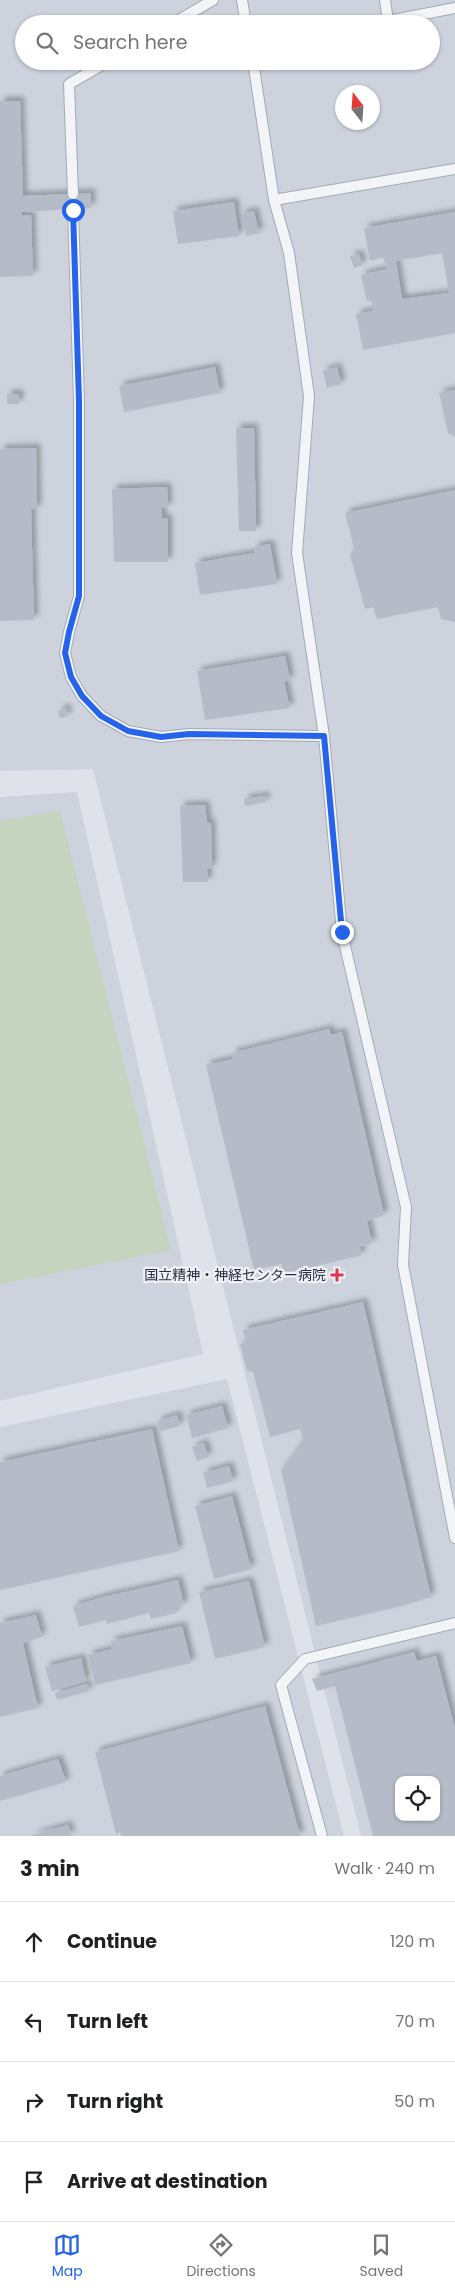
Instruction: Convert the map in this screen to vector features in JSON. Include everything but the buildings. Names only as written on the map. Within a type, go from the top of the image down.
[{"type":"lane","points":[[187,15],[213,0]]},
{"type":"lane","points":[[242,0],[244,15]]},
{"type":"lane","points":[[384,0],[387,15]]},
{"type":"lane","points":[[419,15],[455,8]]},
{"type":"lane","points":[[73,194],[69,84],[93,70]]},
{"type":"lane","points":[[254,70],[274,200],[288,253],[309,396],[296,553],[324,736],[342,932],[406,1206],[403,1265],[455,1538]]},
{"type":"lane","points":[[274,200],[455,169]]},
{"type":"lane","points":[[73,210],[79,401],[79,596],[65,653],[71,677],[82,696],[101,716],[128,731],[161,737],[189,734],[324,736]]},
{"type":"lane","points":[[322,1836],[281,1685],[305,1659],[455,1623]]},
{"type":"shaded area","name":"国立精神・神経センター病院","points":[[0,0],[455,0],[455,1836],[361,1836],[93,769],[0,771]]},
{"type":"shaded area","points":[[77,792],[203,1354],[0,1401],[0,797]]},
{"type":"shaded area","points":[[227,1379],[344,1836],[0,1836],[0,1427]]},
{"type":"green space","points":[[60,811],[171,1250],[0,1284],[0,821]]},
{"type":"place","name":"国立精神・神経センター病院","points":[[337,1275]]},
{"type":"route","points":[[73,210],[79,401],[79,596],[65,653],[71,677],[82,696],[101,716],[128,731],[161,737],[189,734],[324,736],[342,932]]}]
